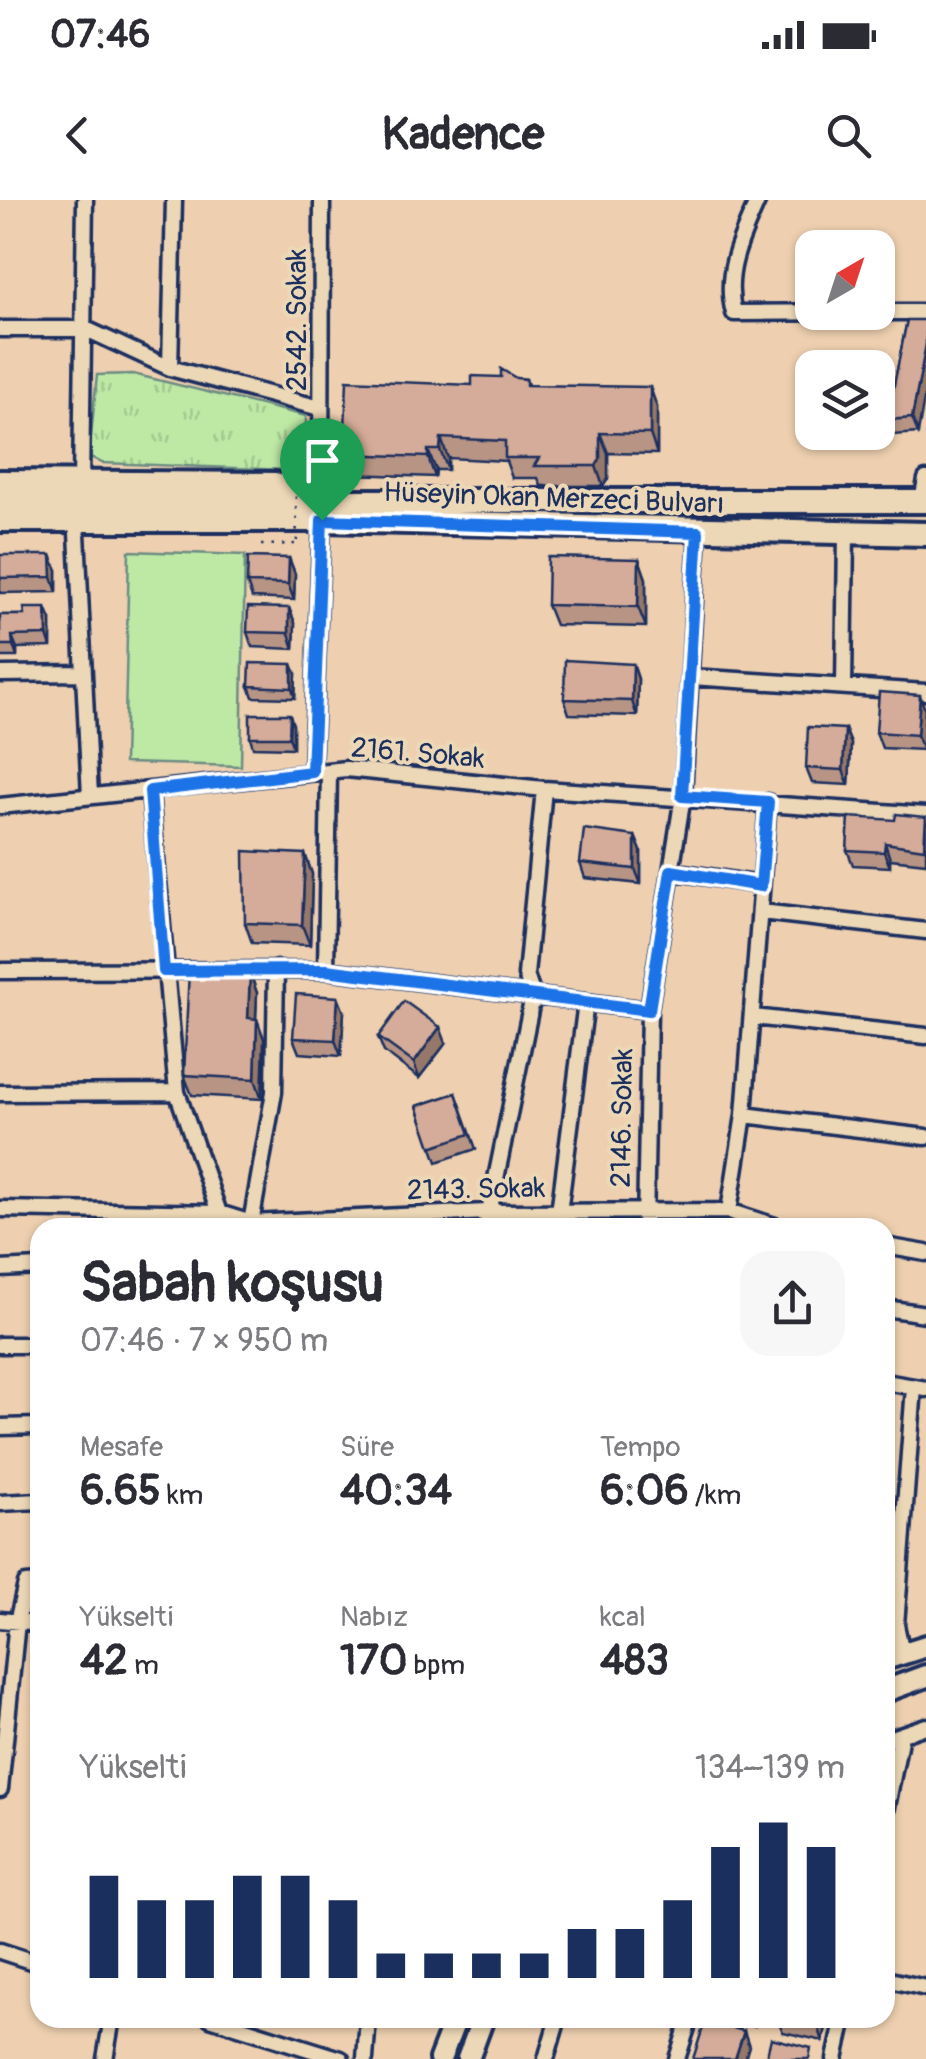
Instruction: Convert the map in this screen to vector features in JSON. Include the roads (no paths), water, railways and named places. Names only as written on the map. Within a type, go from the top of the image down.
[{"type":"main road","points":[[0,482],[275,484],[322,511],[286,534],[0,533]]},
{"type":"main road","name":"Hüseyin Okan Merzeci Bulvarı","points":[[0,520],[925,494]]},
{"type":"main road","name":"Hüseyin Okan Merzeci Bulvarı","points":[[0,501],[322,511],[698,532],[926,534]]},
{"type":"street","points":[[81,483],[86,200]]},
{"type":"street","points":[[170,368],[174,200]]},
{"type":"street","name":"2542. Sokak","points":[[312,772],[322,511],[322,200]]},
{"type":"street","points":[[758,200],[735,251],[730,300],[734,313],[795,313]]},
{"type":"street","points":[[895,312],[926,312]]},
{"type":"street","points":[[0,329],[86,329],[170,368],[320,408]]},
{"type":"street","name":"2146. Sokak","points":[[644,1218],[649,1010],[682,796],[698,532]]},
{"type":"street","points":[[77,533],[90,796]]},
{"type":"street","points":[[844,687],[846,533]]},
{"type":"street","points":[[0,674],[84,674]]},
{"type":"street","points":[[691,677],[926,692]]},
{"type":"street","points":[[326,970],[329,771]]},
{"type":"street","name":"2161. Sokak","points":[[0,806],[329,771],[926,816]]},
{"type":"street","points":[[487,1218],[533,996],[526,975],[544,789]]},
{"type":"street","points":[[150,791],[177,1092],[219,1214]]},
{"type":"street","points":[[729,1212],[744,1115],[768,802]]},
{"type":"street","points":[[671,871],[761,886]]},
{"type":"street","points":[[761,912],[926,931]]},
{"type":"street","points":[[243,1218],[274,1092],[276,969]]},
{"type":"street","points":[[0,971],[326,970],[649,1010]]},
{"type":"street","points":[[557,1218],[586,1002]]},
{"type":"street","points":[[753,1017],[926,1036]]},
{"type":"street","points":[[0,1093],[177,1092]]},
{"type":"street","points":[[744,1115],[926,1137]]},
{"type":"street","name":"2143. Sokak","points":[[0,1209],[182,1212],[228,1218]]},
{"type":"street","points":[[181,1218],[182,1212]]},
{"type":"street","name":"2143. Sokak","points":[[567,1218],[596,1212],[632,1218]]},
{"type":"street","name":"2143. Sokak","points":[[665,1218],[729,1212],[749,1218]]},
{"type":"street","points":[[895,1248],[926,1253]]},
{"type":"street","points":[[0,1269],[30,1268]]},
{"type":"street","points":[[895,1309],[926,1314]]},
{"type":"street","points":[[0,1345],[30,1344]]},
{"type":"street","points":[[895,1384],[920,1388],[895,1636]]},
{"type":"street","points":[[0,1427],[30,1426]]},
{"type":"street","points":[[0,1503],[30,1502]]},
{"type":"street","points":[[0,1788],[17,1622],[26,1584],[30,1584]]},
{"type":"street","points":[[0,1620],[30,1623]]},
{"type":"street","points":[[895,1655],[926,1646]]},
{"type":"street","points":[[895,1687],[926,1676]]},
{"type":"street","points":[[895,1737],[926,1726]]},
{"type":"street","points":[[895,1766],[901,1735]]},
{"type":"street","points":[[0,1951],[30,1961]]},
{"type":"street","points":[[895,1981],[926,1988]]},
{"type":"street","points":[[105,2059],[110,2028]]},
{"type":"street","points":[[257,2028],[341,2059]]},
{"type":"street","points":[[365,2059],[367,2028]]},
{"type":"street","points":[[440,2059],[452,2028]]},
{"type":"street","points":[[468,2059],[479,2028]]},
{"type":"street","points":[[546,2059],[555,2028]]},
{"type":"street","points":[[678,2059],[687,2028]]},
{"type":"street","points":[[836,2059],[842,2028]]}]
